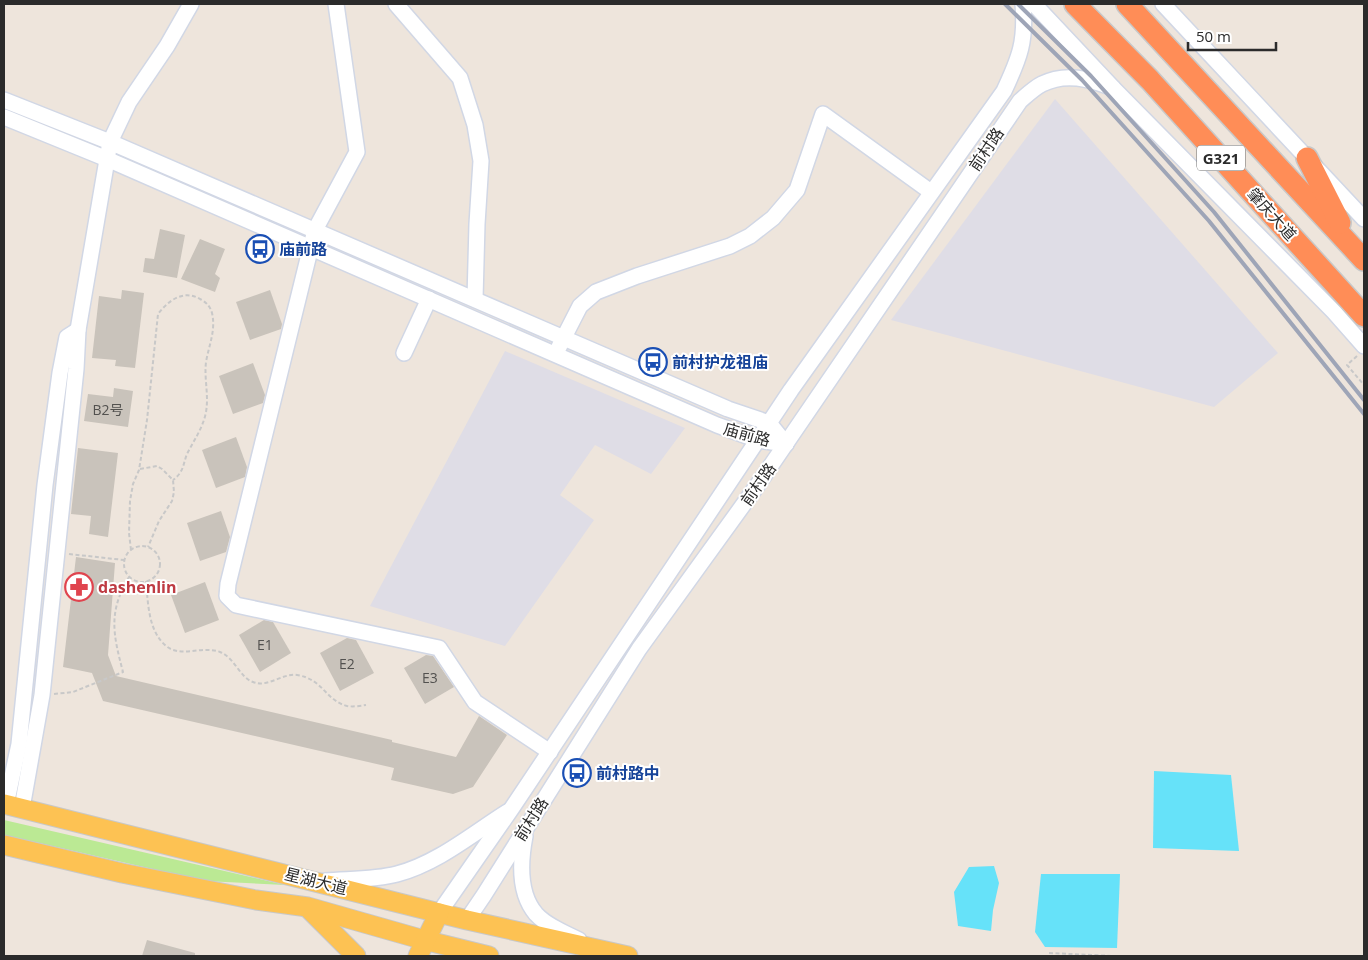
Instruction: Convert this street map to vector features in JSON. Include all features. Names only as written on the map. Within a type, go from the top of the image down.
[{"type":"highway","name":"肇庆大道","points":[[1075,4],[1150,80],[1364,316]]},
{"type":"highway","name":"G321","points":[[1127,4],[1358,253]]},
{"type":"highway","points":[[1307,158],[1358,253]]},
{"type":"main road","name":"星湖大道","points":[[10,806],[467,920],[628,956]]},
{"type":"main road","name":"星湖大道","points":[[4,846],[122,873],[246,898],[308,907],[421,948],[489,956]]},
{"type":"main road","points":[[308,907],[356,956]]},
{"type":"main road","name":"前村路","points":[[421,948],[439,913]]},
{"type":"main road","name":"前村路","points":[[450,952],[467,920]]},
{"type":"street","points":[[10,806],[42,695],[76,369],[78,330],[110,142],[129,102],[191,4]]},
{"type":"street","points":[[336,4],[357,152],[314,230],[228,584],[227,596],[236,605],[439,648],[475,702],[550,752]]},
{"type":"street","points":[[396,4],[460,78],[475,125],[481,161],[475,299]]},
{"type":"street","name":"前村路","points":[[439,913],[550,752],[790,390],[1004,91],[1020,56],[1025,28],[1024,4]]},
{"type":"street","points":[[1034,4],[1113,88],[1334,312],[1364,346]]},
{"type":"street","points":[[1163,4],[1364,219]]},
{"type":"street","name":"前村路","points":[[467,920],[640,649],[760,483],[1020,100],[1042,84],[1069,77],[1090,79],[1113,88]]},
{"type":"street","name":"庙前路","points":[[4,100],[110,142],[728,409],[769,423],[786,444]]},
{"type":"street","points":[[556,355],[580,306],[596,292],[730,246],[750,236],[773,218],[797,190],[823,114],[931,192]]},
{"type":"street","name":"庙前路","points":[[4,117],[107,159],[717,425],[758,440],[786,444]]},
{"type":"street","points":[[404,353],[429,300]]},
{"type":"street","points":[[10,806],[19,744],[45,486],[60,373],[67,337],[78,330]]},
{"type":"street","points":[[317,882],[371,878],[397,874],[418,867],[453,848],[512,808]]},
{"type":"street","points":[[528,825],[522,852],[521,876],[526,896],[536,914],[555,929],[596,949]]},
{"type":"path","points":[[131,550],[130,502],[133,484],[139,470],[151,392],[158,314],[165,304],[175,298],[194,296],[207,303],[212,312],[213,329],[206,370],[206,412],[203,425],[186,456],[184,468],[179,476],[173,480]]},
{"type":"path","points":[[1347,365],[1364,385]]},
{"type":"path","points":[[139,470],[157,466],[173,480],[174,492],[172,501],[159,521],[148,547]]},
{"type":"path","points":[[136,547],[148,547],[156,554],[159,565],[155,575],[146,581],[134,580],[126,572],[124,560],[131,550],[136,547]]},
{"type":"path","points":[[56,552],[124,560]]},
{"type":"path","points":[[42,695],[73,692],[123,672],[115,640],[114,619],[120,592],[129,576]]},
{"type":"path","points":[[146,581],[150,619],[164,645],[173,651],[182,652],[206,649],[220,652],[232,660],[251,682],[259,684],[295,675],[319,684],[338,703],[349,707],[366,705]]},
{"type":"path","points":[[1049,953],[1114,956]]},
{"type":"shaded area","points":[[1055,99],[1278,353],[1214,407],[891,320]]},
{"type":"shaded area","points":[[505,351],[685,428],[651,474],[595,445],[560,495],[594,520],[505,646],[370,606]]},
{"type":"green space","points":[[4,820],[285,885],[205,881],[4,835]]},
{"type":"water","points":[[1154,771],[1231,775],[1239,851],[1153,848]]},
{"type":"water","points":[[994,866],[999,883],[991,931],[958,926],[954,892],[969,867]]},
{"type":"water","points":[[1041,874],[1120,874],[1117,948],[1045,947],[1035,932]]},
{"type":"building","points":[[160,229],[185,235],[177,278],[143,272],[145,258],[154,259]]},
{"type":"building","points":[[200,239],[225,249],[215,274],[220,278],[215,292],[181,279]]},
{"type":"building","points":[[122,290],[144,293],[135,368],[115,366],[116,360],[92,358],[99,296],[121,299]]},
{"type":"building","points":[[270,290],[282,324],[281,329],[250,340],[236,302]]},
{"type":"building","points":[[253,363],[265,395],[263,403],[233,414],[219,376]]},
{"type":"building","points":[[114,388],[133,391],[128,427],[84,421],[88,394],[113,397]]},
{"type":"building","points":[[236,437],[247,467],[245,477],[216,488],[202,450]]},
{"type":"building","points":[[78,448],[118,453],[108,537],[89,534],[91,516],[71,514]]},
{"type":"building","points":[[221,511],[230,537],[226,552],[200,561],[187,523]]},
{"type":"building","points":[[76,557],[115,563],[108,655],[116,676],[392,740],[392,742],[456,757],[479,716],[507,735],[473,787],[453,794],[391,780],[394,768],[103,701],[92,673],[63,667]]},
{"type":"building","points":[[205,582],[219,620],[185,633],[171,595]]},
{"type":"building","points":[[264,620],[273,622],[291,653],[260,672],[239,635]]},
{"type":"building","points":[[347,638],[356,640],[374,673],[340,691],[320,653]]},
{"type":"building","points":[[426,655],[433,656],[454,687],[425,704],[404,668]]},
{"type":"building","points":[[147,940],[195,953],[195,956],[142,956]]},
{"type":"railway","points":[[1005,4],[1082,80],[1209,221],[1364,414]]},
{"type":"railway","points":[[1018,4],[1091,76],[1214,212],[1364,400]]},
{"type":"place","name":"庙前路","points":[[260,249]]},
{"type":"place","name":"前村护龙祖庙","points":[[653,362]]},
{"type":"place","name":"dashenlin","points":[[79,587]]},
{"type":"place","name":"前村路中","points":[[577,773]]}]
